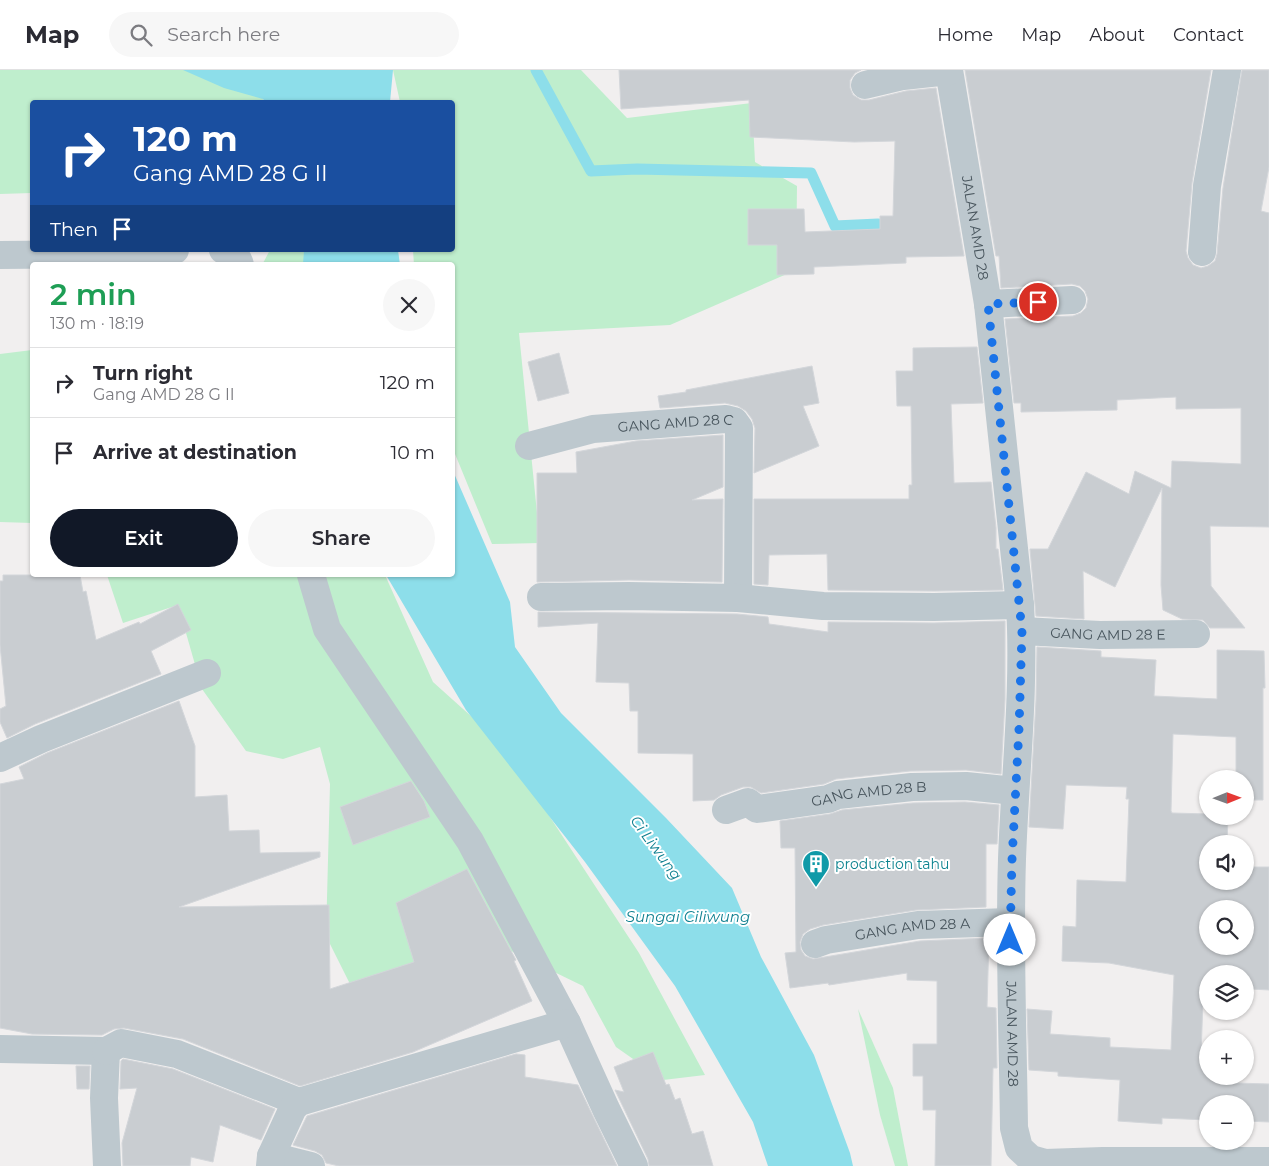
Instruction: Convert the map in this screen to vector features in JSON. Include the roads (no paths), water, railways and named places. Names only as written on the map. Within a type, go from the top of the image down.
[{"type":"street","points":[[865,85],[904,76],[949,70]]},
{"type":"street","name":"JALAN AMD 28","points":[[949,70],[988,304],[1021,618],[1019,729],[1010,922],[1014,1128],[1019,1148],[1031,1159],[1045,1163],[1269,1161]]},
{"type":"street","points":[[1202,252],[1207,186],[1227,70]]},
{"type":"street","points":[[0,255],[142,252]]},
{"type":"street","points":[[229,252],[239,262]]},
{"type":"street","points":[[988,304],[1072,300]]},
{"type":"street","name":"GANG AMD 28 C","points":[[529,446],[593,429],[726,419],[734,421],[739,428],[738,598]]},
{"type":"street","points":[[312,577],[327,629],[470,840],[567,1023],[634,1166]]},
{"type":"street","points":[[541,597],[738,598],[823,606],[934,607],[1021,618]]},
{"type":"street","name":"GANG AMD 28 E","points":[[1021,618],[1100,635],[1196,634]]},
{"type":"street","points":[[0,758],[207,673]]},
{"type":"street","name":"GANG AMD 28 B","points":[[726,810],[748,802],[758,809],[828,799],[838,795],[912,788],[966,786],[1015,791]]},
{"type":"street","name":"GANG AMD 28 A","points":[[815,944],[826,940],[918,925],[1010,922]]},
{"type":"street","points":[[311,1166],[270,1161],[293,1108],[299,1102],[567,1023]]},
{"type":"street","points":[[0,1049],[106,1050],[120,1043],[177,1054],[299,1102]]},
{"type":"street","points":[[106,1050],[104,1098],[107,1166]]},
{"type":"water","points":[[183,70],[393,70],[390,100],[264,100],[224,88]]},
{"type":"water","points":[[304,252],[398,252],[400,262],[303,262]]},
{"type":"water","name":"Sungai Ciliwung","points":[[455,476],[510,602],[515,647],[561,713],[666,818],[732,888],[761,957],[814,1055],[853,1166],[768,1166],[753,1122],[675,986],[585,862],[466,710],[387,577],[455,577]]},
{"type":"waterway","points":[[536,70],[591,171],[637,169],[811,173],[835,226],[878,224]]},
{"type":"place","name":"production tahu","points":[[816,888]]},
{"type":"water label","name":"Ci Liwung","points":[[656,848]]}]
